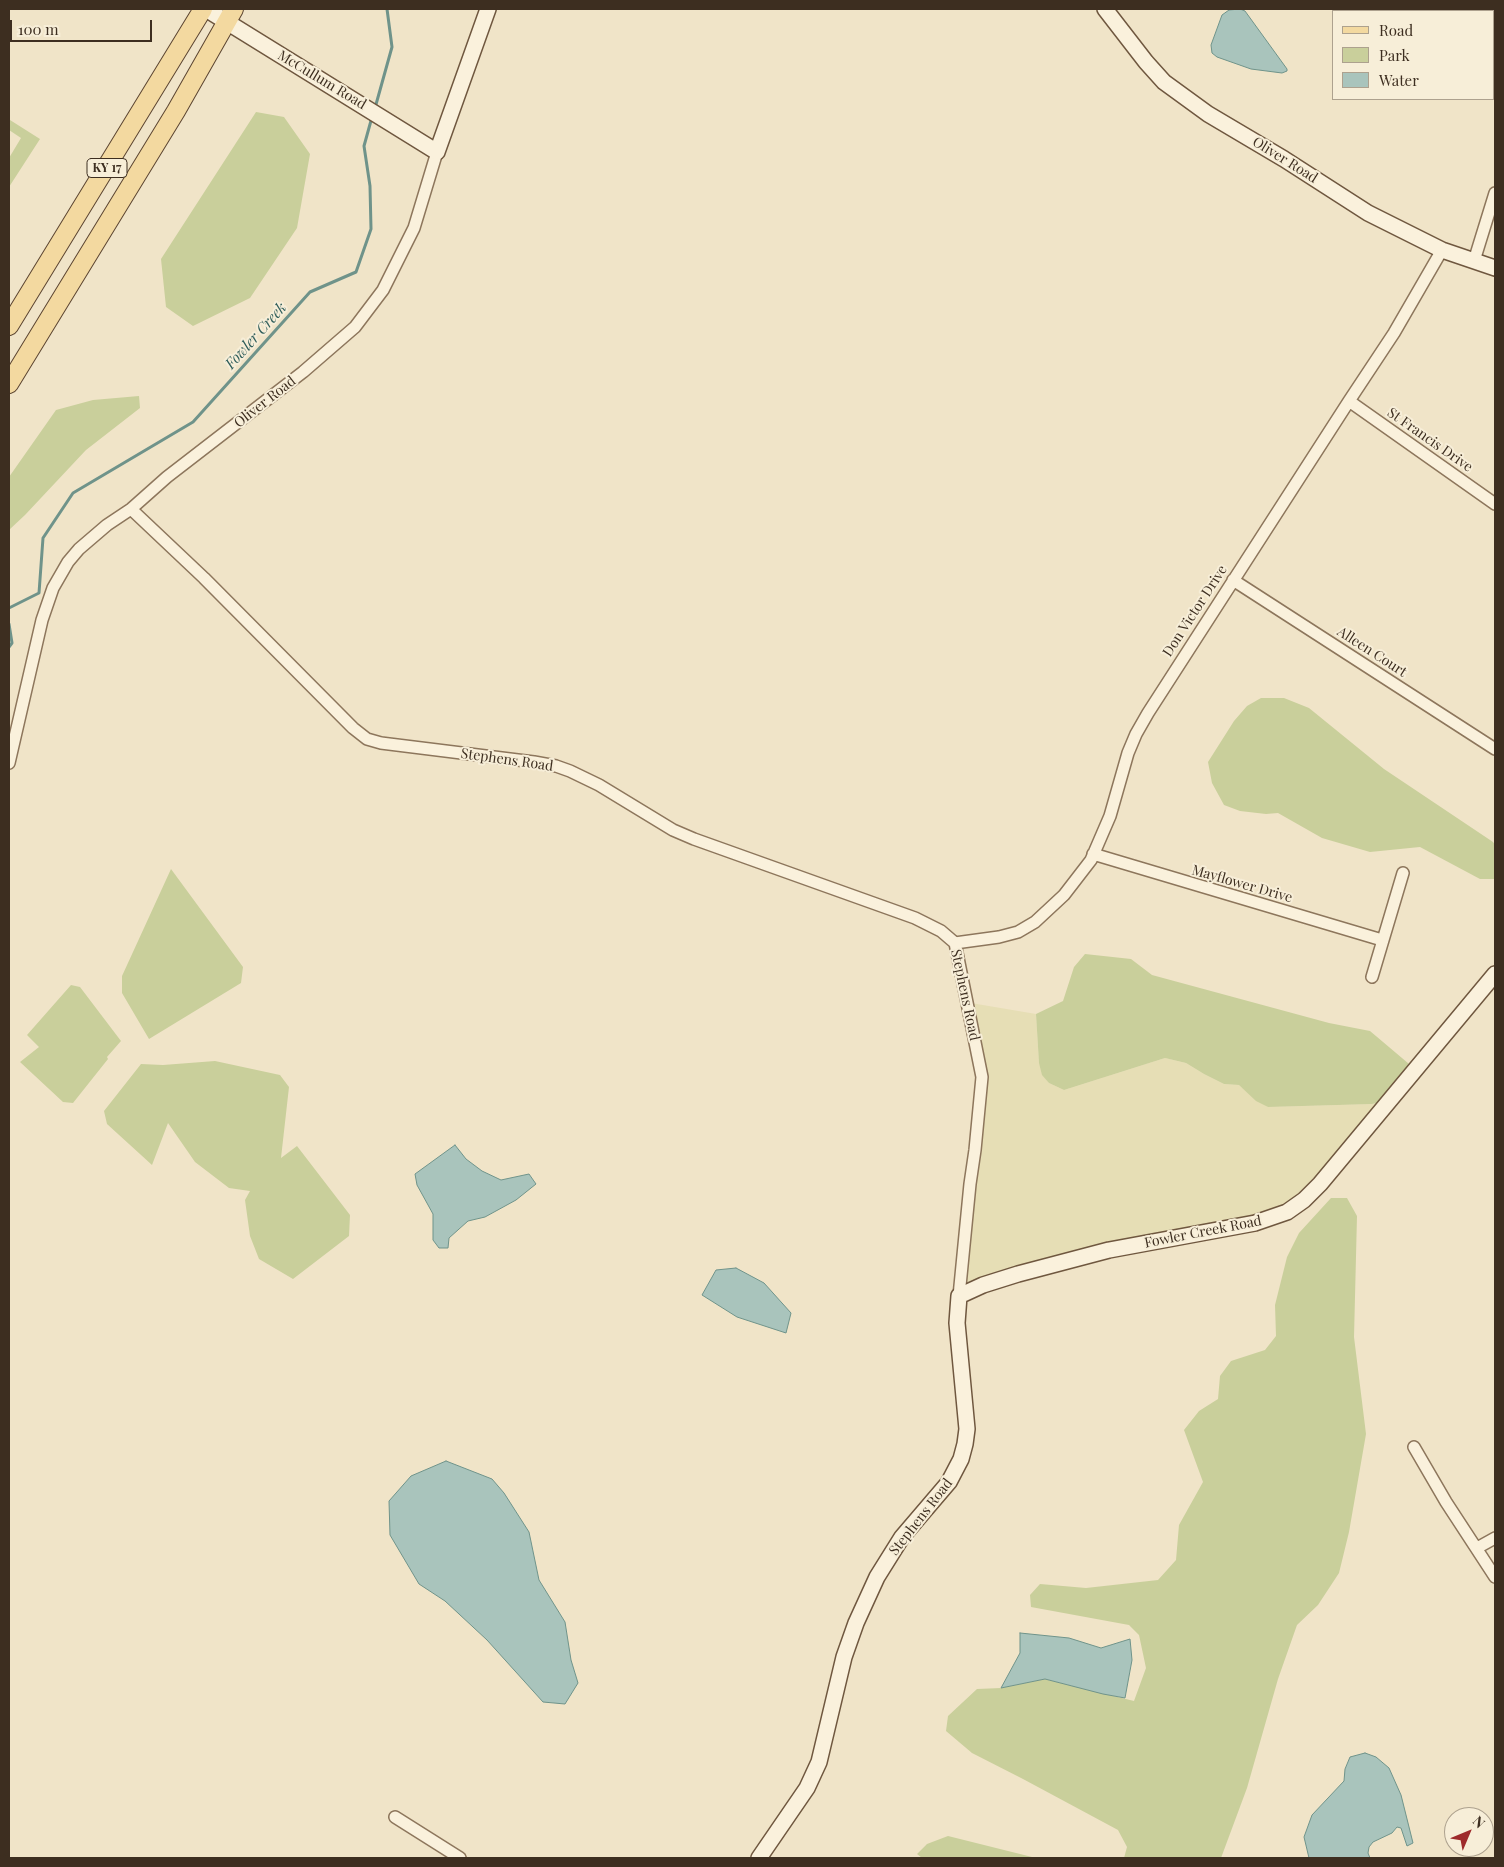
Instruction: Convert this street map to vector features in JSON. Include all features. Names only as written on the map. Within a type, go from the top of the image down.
[{"type":"main road","name":"McCullum Road","points":[[205,9],[230,15],[323,81],[437,152]]},
{"type":"main road","name":"KY 17","points":[[9,326],[205,9]]},
{"type":"main road","name":"Oliver Road","points":[[437,152],[488,9]]},
{"type":"main road","name":"Oliver Road","points":[[1105,9],[1164,82],[1208,114],[1284,159],[1368,213],[1442,250],[1495,268]]},
{"type":"main road","name":"KY 17","points":[[9,384],[176,111],[230,15]]},
{"type":"main road","name":"Fowler Creek Road","points":[[959,1296],[983,1285],[1018,1274],[1109,1250],[1255,1223],[1287,1212],[1304,1200],[1320,1184],[1495,974]]},
{"type":"main road","name":"Stephens Road","points":[[759,1858],[806,1788],[819,1762],[844,1657],[876,1577],[902,1537],[949,1482],[961,1459],[967,1428],[957,1323],[959,1296]]},
{"type":"street","name":"Oliver Road","points":[[9,762],[42,620],[53,588],[61,573],[79,549],[107,525],[131,509],[167,477],[317,361],[355,327],[383,290],[414,228],[437,152]]},
{"type":"street","points":[[1474,261],[1495,193]]},
{"type":"street","name":"Don Victor Drive","points":[[955,943],[999,937],[1018,932],[1035,922],[1064,895],[1093,854],[1110,816],[1121,774],[1136,734],[1233,580],[1394,333],[1442,250]]},
{"type":"street","name":"St Francis Drive","points":[[1349,401],[1495,504]]},
{"type":"street","name":"Stephens Road","points":[[131,509],[276,648],[334,710],[367,739],[381,744],[534,762],[570,771],[599,785],[673,830],[915,918],[941,931],[955,943],[982,1077],[959,1296]]},
{"type":"street","name":"Alleen Court","points":[[1233,580],[1495,749]]},
{"type":"street","name":"Mayflower Drive","points":[[1093,854],[1382,940]]},
{"type":"street","points":[[1372,977],[1403,873]]},
{"type":"street","points":[[1414,1447],[1446,1502],[1495,1577]]},
{"type":"street","points":[[1477,1548],[1495,1538]]},
{"type":"street","points":[[395,1818],[460,1858]]},
{"type":"shaded area","points":[[965,1002],[1036,1014],[1039,1063],[1049,1083],[1064,1090],[1165,1058],[1186,1063],[1224,1084],[1239,1085],[1268,1107],[1372,1104],[1390,1100],[1287,1212],[1157,1241],[959,1296],[982,1077]]},
{"type":"green space","points":[[256,112],[284,117],[310,154],[297,228],[250,298],[193,326],[166,307],[161,259]]},
{"type":"green space","points":[[10,120],[40,139],[9,187],[9,158],[21,138],[9,130]]},
{"type":"green space","points":[[139,396],[140,408],[86,450],[9,530],[9,477],[56,410],[93,400]]},
{"type":"green space","points":[[1261,698],[1284,698],[1309,708],[1384,769],[1493,842],[1495,845],[1495,879],[1480,879],[1420,847],[1370,852],[1322,838],[1278,813],[1266,814],[1240,811],[1224,805],[1212,783],[1208,762],[1234,721],[1247,706]]},
{"type":"green space","points":[[171,869],[243,967],[241,983],[149,1039],[122,993],[122,976]]},
{"type":"green space","points":[[1085,954],[1131,959],[1152,975],[1329,1023],[1370,1031],[1415,1069],[1390,1100],[1372,1104],[1268,1107],[1256,1101],[1239,1085],[1224,1084],[1186,1063],[1165,1058],[1064,1090],[1049,1083],[1042,1075],[1039,1063],[1036,1014],[1063,1001],[1074,967]]},
{"type":"green space","points":[[71,985],[80,987],[121,1041],[73,1103],[63,1102],[20,1062],[39,1047],[27,1035]]},
{"type":"green space","points":[[215,1061],[280,1075],[289,1087],[281,1158],[297,1146],[350,1215],[349,1236],[293,1279],[259,1259],[250,1236],[245,1200],[250,1191],[229,1188],[195,1162],[168,1123],[152,1165],[107,1124],[104,1111],[141,1064],[163,1065]]},
{"type":"green space","points":[[1331,1198],[1347,1198],[1357,1216],[1354,1337],[1366,1434],[1349,1532],[1339,1573],[1318,1605],[1297,1625],[1278,1679],[1247,1788],[1221,1858],[1124,1858],[1127,1847],[1118,1830],[972,1753],[946,1731],[948,1716],[977,1689],[1001,1688],[1045,1679],[1134,1701],[1146,1668],[1139,1635],[1129,1625],[1031,1607],[1030,1595],[1040,1584],[1086,1588],[1158,1580],[1176,1560],[1179,1525],[1203,1482],[1184,1430],[1199,1411],[1218,1399],[1220,1376],[1231,1361],[1265,1350],[1276,1336],[1275,1305],[1287,1257],[1299,1233]]},
{"type":"green space","points":[[948,1836],[1036,1858],[922,1858],[917,1854],[927,1844]]},
{"type":"water","points":[[1240,9],[1245,11],[1287,71],[1282,73],[1251,69],[1217,57],[1212,53],[1211,45],[1222,15],[1229,10]]},
{"type":"water","points":[[455,1145],[466,1159],[482,1171],[501,1180],[529,1174],[536,1184],[516,1200],[485,1217],[468,1221],[449,1238],[448,1248],[439,1248],[433,1240],[433,1214],[417,1185],[415,1174]]},
{"type":"water","points":[[736,1268],[764,1283],[791,1313],[786,1333],[737,1317],[702,1295],[716,1270]]},
{"type":"water","points":[[446,1461],[492,1479],[504,1493],[529,1532],[539,1580],[565,1622],[571,1660],[578,1683],[565,1704],[543,1702],[487,1640],[445,1601],[419,1584],[390,1535],[389,1501],[411,1476]]},
{"type":"water","points":[[1020,1633],[1069,1638],[1101,1648],[1130,1639],[1132,1660],[1125,1698],[1045,1679],[1001,1688],[1020,1653]]},
{"type":"water","points":[[1365,1753],[1376,1757],[1389,1768],[1401,1795],[1413,1843],[1407,1846],[1401,1828],[1397,1827],[1392,1833],[1373,1842],[1369,1847],[1368,1853],[1370,1858],[1309,1858],[1304,1837],[1312,1815],[1344,1781],[1345,1769],[1350,1757]]},
{"type":"waterway","name":"Fowler Creek","points":[[375,108],[392,47],[387,9]]},
{"type":"waterway","name":"Fowler Creek","points":[[9,608],[39,593],[43,538],[73,493],[193,422],[310,292],[356,272],[371,229],[370,186],[364,146],[372,117]]},
{"type":"waterway","name":"Fowler Creek","points":[[9,624],[12,643],[9,647]]}]
